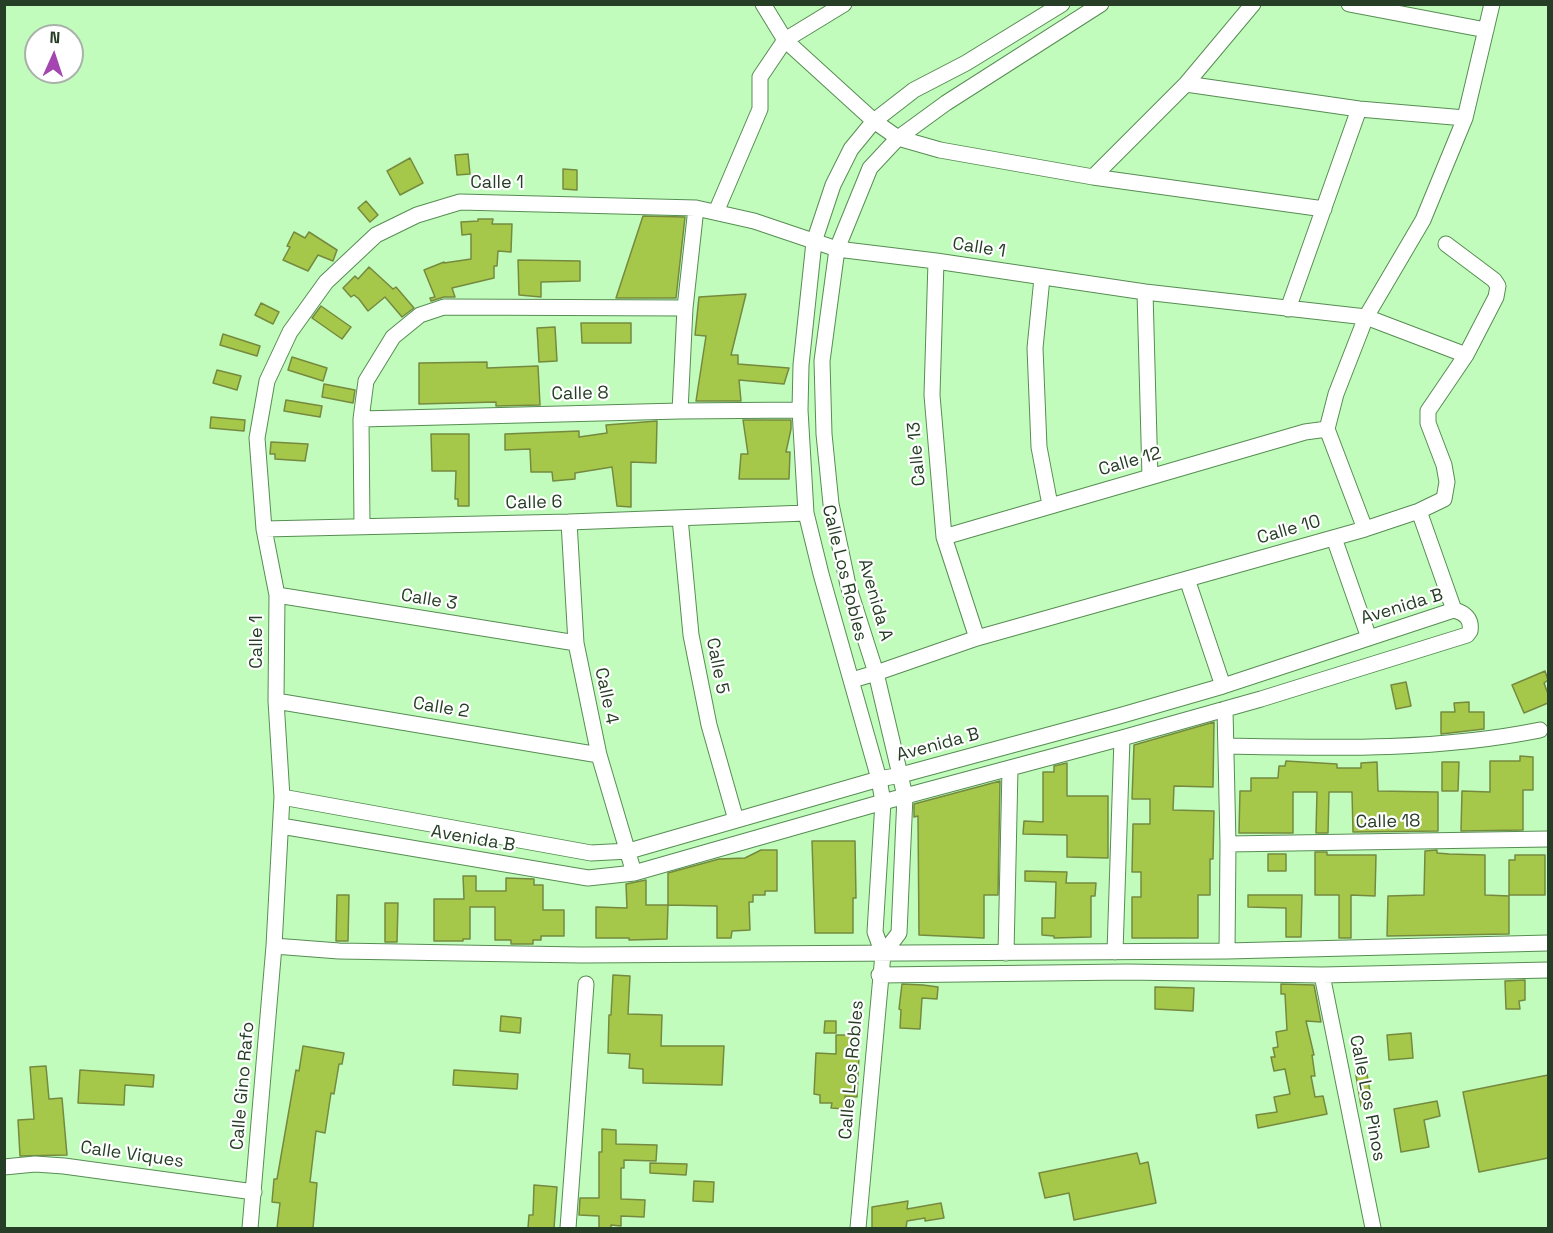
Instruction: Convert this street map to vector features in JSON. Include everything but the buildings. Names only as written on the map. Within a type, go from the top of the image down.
[{"type":"street","points":[[763,4],[785,40],[874,121],[898,138],[940,150],[1093,177],[1324,209]]},
{"type":"street","points":[[716,212],[760,109],[760,77],[785,40],[844,4]]},
{"type":"street","name":"Calle Los Robles","points":[[858,1228],[879,975],[883,954],[875,932],[883,802],[879,779],[806,513],[800,411],[801,365],[814,243],[832,185],[851,149],[874,121],[914,90],[966,63],[1062,4]]},
{"type":"street","name":"Avenida A","points":[[883,954],[899,933],[905,796],[876,673],[848,585],[831,504],[824,434],[822,361],[837,249],[870,168],[898,138],[946,103],[1101,4]]},
{"type":"street","points":[[1093,177],[1186,84],[1253,4]]},
{"type":"street","points":[[1349,4],[1486,30]]},
{"type":"street","points":[[1365,529],[1327,429],[1336,394],[1366,317],[1422,220],[1464,118],[1491,4]]},
{"type":"street","points":[[1186,84],[1359,109],[1464,118]]},
{"type":"street","points":[[1288,309],[1359,109]]},
{"type":"street","name":"Calle 1","points":[[274,946],[282,797],[276,701],[277,595],[264,529],[257,438],[267,381],[290,332],[326,282],[376,235],[417,215],[460,202],[696,208],[754,221],[837,249],[936,261],[1145,292],[1366,317],[1466,355]]},
{"type":"street","points":[[680,411],[685,308],[696,208]]},
{"type":"street","name":"Calle 10","points":[[852,680],[977,638],[1365,529],[1419,511],[1444,499],[1448,482],[1428,423],[1428,411],[1466,355],[1496,297],[1498,286],[1494,280],[1446,244]]},
{"type":"street","name":"Calle 13","points":[[936,261],[932,395],[944,537],[977,638]]},
{"type":"street","points":[[1042,278],[1035,348],[1040,447],[1050,506]]},
{"type":"street","points":[[1145,292],[1150,477]]},
{"type":"street","points":[[362,526],[361,419],[366,381],[393,337],[420,315],[444,308],[685,308]]},
{"type":"street","name":"Calle 8","points":[[361,419],[680,411],[800,411]]},
{"type":"street","name":"Calle 12","points":[[944,537],[1305,432],[1327,429]]},
{"type":"street","points":[[1419,511],[1454,610]]},
{"type":"street","name":"Calle 6","points":[[264,529],[569,522],[806,513]]},
{"type":"street","name":"Calle 5","points":[[680,518],[691,635],[709,725],[736,819]]},
{"type":"street","name":"Calle 4","points":[[569,522],[576,643],[599,755],[634,873]]},
{"type":"street","points":[[1334,538],[1369,638]]},
{"type":"street","points":[[1187,579],[1223,686]]},
{"type":"street","name":"Calle 3","points":[[277,595],[576,643]]},
{"type":"street","name":"Avenida B","points":[[281,826],[588,878],[634,873],[883,802],[1261,699],[1467,634],[1471,628],[1467,616],[1454,610],[1223,686],[1108,720],[879,779],[629,851],[591,854],[282,797]]},
{"type":"street","points":[[1254,675],[1261,699]]},
{"type":"street","name":"Calle 2","points":[[276,701],[599,755]]},
{"type":"street","points":[[1225,709],[1228,844],[1227,951]]},
{"type":"street","points":[[1226,746],[1340,748],[1448,743],[1512,736],[1540,730]]},
{"type":"street","points":[[1115,952],[1122,738]]},
{"type":"street","points":[[1006,953],[1010,768]]},
{"type":"street","name":"Calle 18","points":[[1228,844],[1548,839]]},
{"type":"street","points":[[274,946],[339,951],[581,956],[1227,951],[1548,943]]},
{"type":"street","name":"Calle Gino Rafo","points":[[250,1228],[274,946]]},
{"type":"street","points":[[879,975],[1127,972],[1322,975],[1548,970]]},
{"type":"street","name":"Calle Los Pinos","points":[[1322,975],[1373,1228]]},
{"type":"street","points":[[568,1228],[586,984]]},
{"type":"street","name":"Calle Viques","points":[[4,1167],[35,1164],[64,1166],[254,1192]]}]
